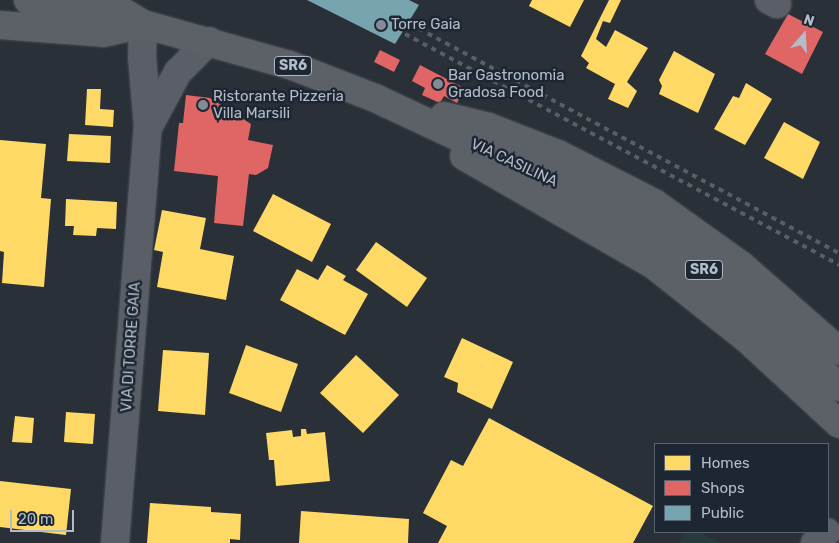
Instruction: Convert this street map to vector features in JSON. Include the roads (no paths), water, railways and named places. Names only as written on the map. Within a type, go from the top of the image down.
[{"type":"main road","name":"VIA CASILINA","points":[[28,0],[109,9],[130,15],[143,24],[285,63],[375,98],[550,180],[627,219],[681,253],[760,315],[839,387]]},
{"type":"main road","name":"VIA CASILINA","points":[[0,25],[103,33],[143,24]]},
{"type":"main road","points":[[375,98],[517,137],[621,185],[674,216],[741,265],[839,351]]},
{"type":"main road","points":[[375,98],[508,183],[655,266],[747,339],[839,424]]},
{"type":"street","points":[[143,24],[142,57],[147,139]]},
{"type":"street","points":[[147,139],[178,72],[209,41]]},
{"type":"street","name":"VIA DI TORRE GAIA","points":[[115,543],[147,139]]},
{"type":"street","points":[[829,529],[839,520]]},
{"type":"street","points":[[815,543],[825,533]]},
{"type":"railway","points":[[410,24],[839,253]]},
{"type":"railway","points":[[405,34],[839,265]]},
{"type":"place","name":"Torre Gaia","points":[[381,25]]},
{"type":"place","name":"Bar Gastronomia Gradosa Food","points":[[438,84]]},
{"type":"place","name":"Ristorante Pizzeria Villa Marsili","points":[[203,105]]}]
